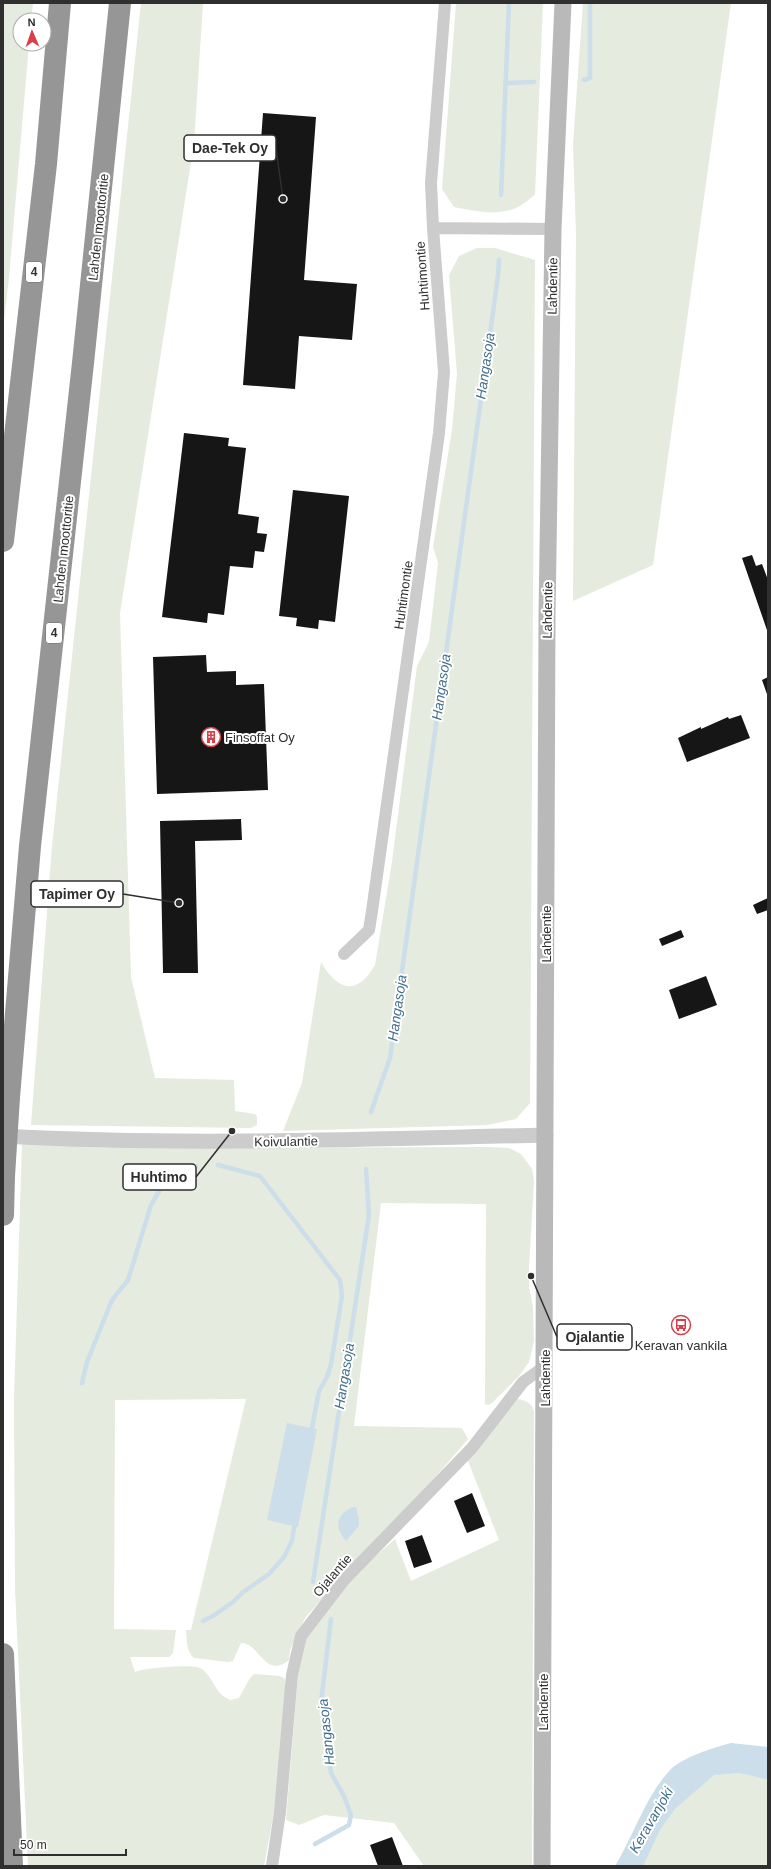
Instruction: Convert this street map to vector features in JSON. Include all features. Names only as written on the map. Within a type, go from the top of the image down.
[{"type":"highway","name":"4","points":[[3,541],[46,164],[60,3]]},
{"type":"highway","name":"Lahden moottoritie","points":[[3,1215],[9,1097],[30,846],[83,363],[120,3]]},
{"type":"highway","points":[[3,1654],[12,1866]]},
{"type":"main road","name":"Lahdentie","points":[[542,1866],[547,615],[553,229],[563,3]]},
{"type":"street","name":"Huhtimontie","points":[[344,954],[369,930],[439,433],[444,372],[431,183],[445,3]]},
{"type":"street","name":"Huhtimontie","points":[[433,228],[553,229]]},
{"type":"street","name":"Koivulantie","points":[[3,1136],[147,1142],[265,1142],[546,1135]]},
{"type":"street","name":"Ojalantie","points":[[272,1866],[280,1812],[292,1675],[301,1636],[344,1580],[472,1448],[523,1382],[545,1366]]},
{"type":"shaded area","points":[[3,3],[33,3],[32,12],[12,12],[12,52],[28,52],[9,278],[3,329]]},
{"type":"shaded area","points":[[141,3],[203,3],[194,143],[120,613],[131,977],[155,1078],[234,1080],[235,1111],[255,1114],[257,1117],[257,1125],[251,1128],[31,1125],[52,846]]},
{"type":"shaded area","points":[[456,3],[543,3],[535,195],[519,207],[501,212],[485,212],[454,207],[442,189]]},
{"type":"shaded area","points":[[583,3],[731,3],[653,565],[573,601],[576,234],[573,144]]},
{"type":"shaded area","points":[[477,248],[495,248],[535,260],[530,1103],[516,1119],[487,1125],[283,1131],[302,1083],[321,962],[334,979],[340,984],[347,986],[361,982],[375,965],[392,862],[417,666],[429,642],[438,563],[433,547],[452,430],[457,374],[449,275],[459,256]]},
{"type":"shaded area","points":[[22,1144],[152,1148],[489,1147],[509,1148],[521,1154],[532,1169],[534,1181],[529,1287],[533,1307],[534,1341],[529,1362],[519,1376],[491,1404],[485,1405],[486,1204],[381,1203],[354,1426],[462,1428],[468,1439],[409,1508],[353,1564],[305,1618],[290,1650],[289,1660],[281,1665],[274,1666],[268,1663],[247,1644],[241,1643],[233,1661],[228,1662],[194,1658],[188,1649],[186,1630],[191,1630],[246,1399],[115,1400],[114,1629],[176,1630],[173,1653],[169,1657],[130,1657],[135,1672],[168,1667],[187,1666],[200,1668],[209,1676],[221,1694],[230,1700],[239,1698],[250,1678],[254,1674],[280,1676],[285,1679],[286,1697],[274,1812],[264,1866],[28,1866],[15,1589],[14,1399]]},
{"type":"shaded area","points":[[517,1399],[528,1402],[532,1406],[534,1412],[532,1866],[424,1866],[394,1823],[324,1815],[299,1825],[286,1820],[298,1675],[306,1638],[356,1573],[395,1539],[411,1581],[499,1540],[468,1461]]},
{"type":"shaded area","points":[[739,1773],[768,1780],[768,1866],[642,1866],[660,1830],[676,1808],[714,1774]]},
{"type":"water","points":[[287,1423],[317,1429],[298,1527],[267,1520]]},
{"type":"water","points":[[353,1507],[356,1507],[359,1526],[346,1541],[338,1526],[339,1521],[343,1513]]},
{"type":"water","name":"Keravanjoki","points":[[731,1743],[768,1747],[768,1780],[739,1773],[714,1775],[676,1808],[660,1830],[643,1866],[615,1866],[647,1804],[661,1781],[670,1770],[690,1757]]},
{"type":"building","points":[[263,113],[316,117],[304,280],[357,284],[352,340],[299,336],[295,389],[243,385]]},
{"type":"building","points":[[184,433],[229,438],[228,446],[246,448],[238,514],[259,517],[257,533],[267,534],[264,552],[255,551],[253,568],[230,566],[224,615],[208,613],[207,623],[162,617]]},
{"type":"building","points":[[293,490],[349,496],[335,622],[319,620],[318,629],[296,626],[297,618],[279,616]]},
{"type":"building","points":[[752,555],[756,566],[762,564],[768,580],[768,633],[742,558]]},
{"type":"building","name":"Finsoffat Oy","points":[[206,655],[207,672],[236,671],[236,685],[264,684],[268,790],[157,794],[153,657]]},
{"type":"building","points":[[768,677],[768,697],[762,680]]},
{"type":"building","points":[[741,715],[750,738],[687,762],[678,738],[701,727],[701,729],[728,717],[729,719]]},
{"type":"building","points":[[241,819],[242,840],[195,841],[198,973],[163,973],[160,821]]},
{"type":"building","points":[[768,898],[768,910],[757,914],[753,905]]},
{"type":"building","points":[[681,930],[684,937],[662,946],[659,939]]},
{"type":"building","points":[[706,976],[717,1005],[679,1019],[669,990]]},
{"type":"building","points":[[472,1493],[485,1526],[467,1533],[454,1501]]},
{"type":"building","points":[[422,1535],[432,1562],[414,1568],[405,1541]]},
{"type":"building","points":[[392,1837],[403,1866],[378,1866],[370,1845]]},
{"type":"waterway","name":"Hangasoja","points":[[501,195],[509,3]]},
{"type":"waterway","points":[[584,80],[590,78],[590,3]]},
{"type":"waterway","points":[[505,83],[534,82]]},
{"type":"waterway","name":"Hangasoja","points":[[371,1112],[390,1058],[499,260]]},
{"type":"waterway","points":[[218,1165],[260,1176],[340,1280],[342,1296],[331,1364],[327,1377],[319,1391],[311,1433]]},
{"type":"waterway","points":[[82,1383],[87,1362],[112,1300],[128,1280],[151,1205],[171,1171],[182,1166],[196,1166]]},
{"type":"waterway","name":"Hangasoja","points":[[313,1582],[369,1215],[366,1169]]},
{"type":"waterway","points":[[203,1621],[233,1602],[242,1593],[269,1574],[284,1557],[292,1541],[295,1521]]},
{"type":"waterway","name":"Hangasoja","points":[[315,1844],[349,1825],[351,1815],[344,1796],[331,1773],[321,1703],[331,1619]]},
{"type":"place","name":"Dae-Tek Oy","points":[[283,199]]},
{"type":"place","name":"Finsoffat Oy","points":[[211,737]]},
{"type":"place","name":"Tapimer Oy","points":[[179,903]]},
{"type":"place","name":"Huhtimo","points":[[232,1131]]},
{"type":"place","name":"Ojalantie","points":[[531,1276]]},
{"type":"place","name":"Keravan vankila","points":[[681,1325]]}]
